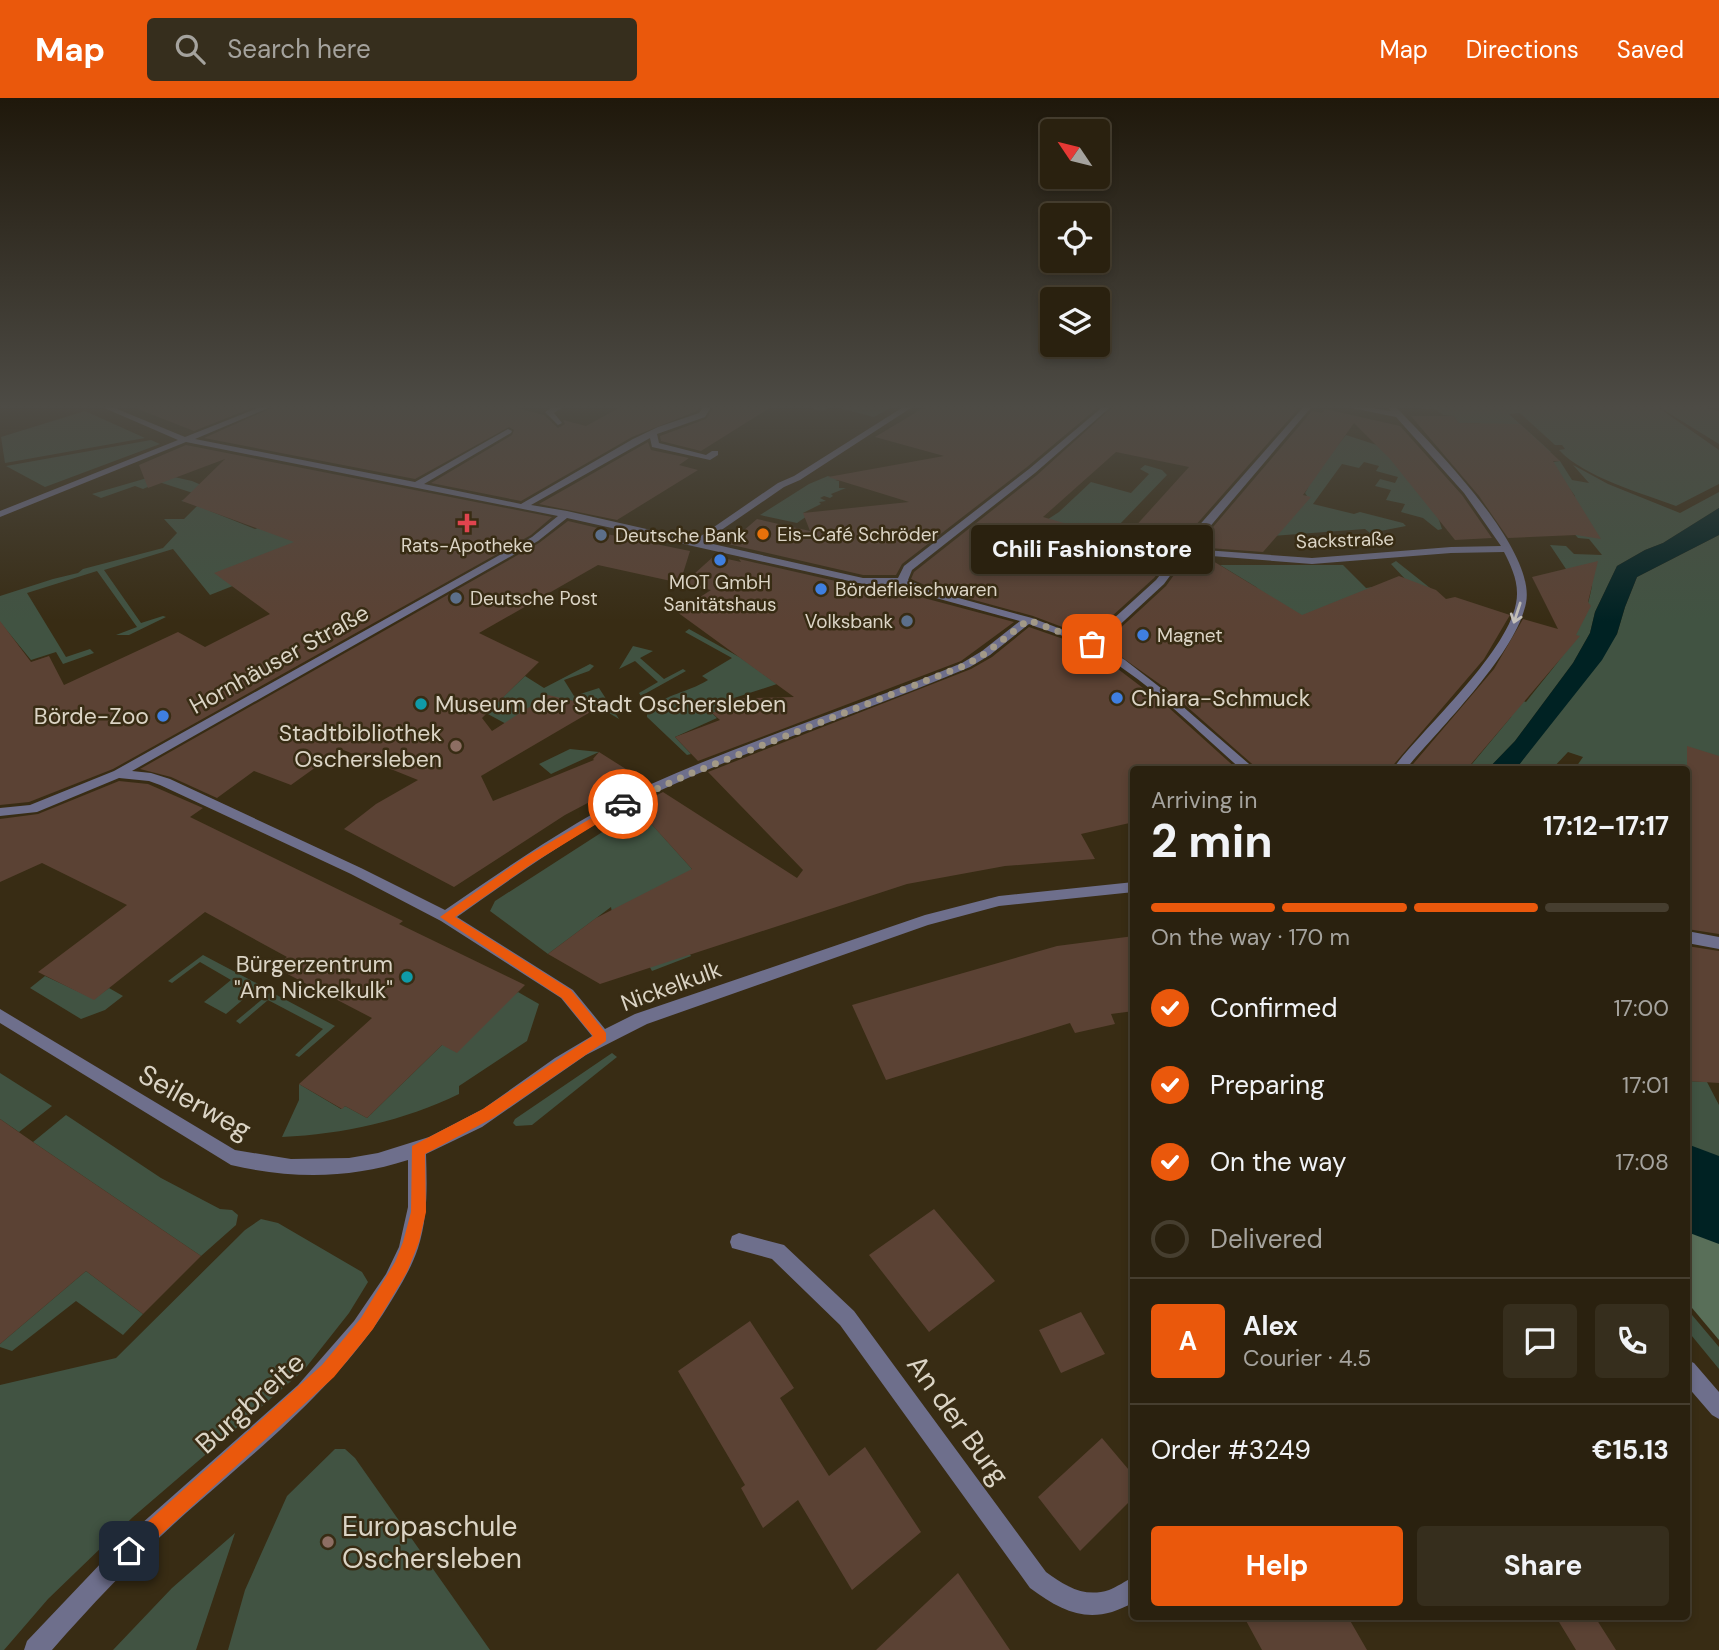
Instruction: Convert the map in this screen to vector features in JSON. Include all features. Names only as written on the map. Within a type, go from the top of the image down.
[{"type":"street","points":[[0,514],[96,476]]},
{"type":"street","points":[[368,476],[567,514],[863,581],[902,581],[929,593],[1028,620],[1092,644],[1121,662],[1245,766]]},
{"type":"street","points":[[415,486],[431,476]]},
{"type":"street","points":[[523,506],[576,476]]},
{"type":"street","points":[[697,543],[799,476]]},
{"type":"street","points":[[902,581],[908,568],[1025,476]]},
{"type":"street","points":[[1092,644],[1160,582],[1248,476]]},
{"type":"street","points":[[1401,766],[1460,699],[1508,636],[1519,611],[1523,590],[1505,541],[1453,476]]},
{"type":"street","name":"Hornhäuser Straße","points":[[0,812],[32,809],[118,774],[535,539],[567,514]]},
{"type":"street","name":"Sackstraße","points":[[1185,551],[1312,561],[1451,550],[1507,549]]},
{"type":"street","points":[[446,917],[529,860],[623,804],[687,775],[966,665],[1028,620]]},
{"type":"street","name":"Nickelkulk","points":[[118,774],[151,777],[164,782],[356,871],[446,917],[567,994],[602,1037],[641,1019],[925,920],[999,901],[1130,887]]},
{"type":"street","points":[[1690,938],[1719,943]]},
{"type":"street","name":"Seilerweg","points":[[0,1015],[230,1157],[264,1166],[335,1169],[380,1162],[417,1150],[480,1118],[602,1037]]},
{"type":"street","name":"Burgbreite","points":[[36,1650],[145,1535],[328,1371],[367,1324],[401,1267],[411,1242],[419,1212],[417,1150]]},
{"type":"street","name":"An der Burg","points":[[738,1242],[777,1251],[847,1318],[1038,1580],[1058,1595],[1083,1605],[1115,1601],[1130,1592]]},
{"type":"street","points":[[1690,1374],[1719,1408]]},
{"type":"green space","points":[[25,476],[73,476],[45,487]]},
{"type":"green space","points":[[153,476],[172,476],[192,481],[234,499],[210,511],[255,529],[284,519],[335,526],[268,572],[210,595],[173,549],[104,570],[141,623],[166,617],[129,635],[116,635],[137,627],[97,571],[27,593],[66,657],[90,649],[94,653],[63,664],[56,652],[31,660],[0,622],[0,596],[78,573],[83,569],[163,548],[177,533],[164,519],[184,519],[200,503],[181,501],[196,494],[159,482],[143,489],[135,486],[101,498],[92,494]]},
{"type":"green space","points":[[829,476],[839,480],[835,480],[839,481],[839,488],[846,488],[831,494],[833,496],[830,498],[820,498],[826,501],[819,502],[821,504],[803,513],[810,514],[797,523],[760,515],[809,484]]},
{"type":"green space","points":[[1147,476],[1166,476],[1119,525],[1108,531],[1146,542],[1013,542],[1059,512],[1091,482],[1131,493]]},
{"type":"green space","points":[[1313,476],[1333,476],[1313,504],[1354,514],[1360,512],[1406,526],[1370,533],[1365,529],[1272,536],[1307,496],[1305,493],[1308,488],[1304,487]]},
{"type":"green space","points":[[1396,476],[1406,476],[1438,517],[1442,529],[1438,530],[1423,518],[1401,512],[1405,504],[1386,500],[1391,490],[1375,486],[1380,479],[1395,483],[1398,477]]},
{"type":"green space","points":[[1553,476],[1570,476],[1572,480],[1589,483],[1583,476],[1594,476],[1680,513],[1719,492],[1719,508],[1663,543],[1617,566],[1595,612],[1590,633],[1573,663],[1515,741],[1491,766],[1470,766],[1511,717],[1515,698],[1526,702],[1558,662],[1575,636],[1588,605],[1592,586],[1576,584],[1550,545],[1566,546],[1574,554],[1602,555],[1589,539],[1578,538],[1570,529],[1575,496]]},
{"type":"green space","points":[[1599,476],[1719,476],[1719,484],[1676,506]]},
{"type":"green space","points":[[1719,535],[1719,795],[1690,772],[1690,766],[1577,766],[1583,757],[1568,752],[1555,766],[1518,766],[1617,634],[1637,577]]},
{"type":"green space","points":[[1396,561],[1444,599],[1322,649],[1256,587],[1220,565],[1343,565],[1366,588],[1408,582],[1391,564]]},
{"type":"green space","points":[[689,629],[741,658],[777,684],[731,699],[722,709],[712,713],[717,718],[675,737],[691,754],[687,755],[647,717],[647,711],[663,700],[708,680],[702,676],[732,658],[685,632]]},
{"type":"green space","points":[[633,646],[653,651],[640,658],[664,679],[683,669],[686,671],[641,696],[639,693],[658,682],[635,661],[619,669]]},
{"type":"green space","points":[[590,664],[594,666],[589,671],[564,680],[574,696],[599,688],[619,719],[599,707],[564,699],[512,727],[486,713],[525,676],[544,688]]},
{"type":"green space","points":[[570,749],[599,752],[551,774],[539,764]]},
{"type":"green space","points":[[638,809],[692,869],[672,923],[691,956],[652,971],[637,944],[616,936],[611,907],[548,954],[490,911],[495,901]]},
{"type":"green space","points":[[203,955],[260,985],[226,1014],[204,1002],[231,980],[200,962],[172,983],[168,981]]},
{"type":"green space","points":[[45,976],[94,999],[109,988],[123,996],[105,1010],[81,1019],[30,988]]},
{"type":"green space","points":[[271,992],[335,1026],[299,1057],[295,1055],[323,1029],[268,1000],[240,1024],[236,1021]]},
{"type":"green space","points":[[518,992],[539,1004],[527,1041],[459,1086],[459,1094],[395,1119],[328,1133],[282,1137],[299,1100],[299,1084],[341,1109],[345,1106],[367,1118],[442,1045]]},
{"type":"green space","points":[[612,1053],[617,1057],[532,1125],[516,1126],[513,1123],[515,1119]]},
{"type":"green space","points":[[0,1073],[52,1106],[19,1132],[0,1119]]},
{"type":"green space","points":[[1690,1081],[1707,1082],[1719,1105],[1719,1178],[1690,1158]]},
{"type":"green space","points":[[66,1115],[161,1178],[220,1209],[232,1210],[238,1215],[236,1225],[201,1256],[33,1142]]},
{"type":"green space","points":[[1690,1158],[1719,1178],[1719,1340],[1690,1306]]},
{"type":"green space","points":[[261,1219],[278,1223],[362,1272],[368,1282],[349,1313],[304,1370],[133,1517],[48,1599],[4,1650],[0,1650],[0,1385],[116,1358],[245,1230]]},
{"type":"green space","points":[[86,1271],[143,1314],[123,1335],[76,1301],[12,1351],[0,1347],[0,1344]]},
{"type":"green space","points":[[1690,1313],[1719,1347],[1719,1369],[1690,1334]]},
{"type":"green space","name":"Europaschule Oschersleben","points":[[335,1449],[345,1449],[355,1458],[490,1650],[228,1650],[245,1590],[287,1496]]},
{"type":"green space","points":[[235,1533],[196,1650],[113,1650],[172,1588]]},
{"type":"water","points":[[1719,508],[1719,535],[1637,577],[1617,634],[1602,660],[1518,766],[1491,766],[1515,741],[1573,663],[1590,633],[1595,612],[1617,566],[1663,543]]},
{"type":"building","points":[[143,476],[179,476],[148,488]]},
{"type":"building","points":[[207,476],[346,476],[552,517],[531,535],[113,769],[29,802],[0,805],[0,621],[31,662],[49,656],[64,685],[178,632],[205,647],[270,614],[214,573],[294,542],[182,501]]},
{"type":"building","points":[[442,476],[564,476],[521,501],[431,483]]},
{"type":"building","points":[[587,476],[688,476],[617,520],[539,504]]},
{"type":"building","points":[[1015,476],[902,564],[896,575],[863,575],[728,544],[757,519],[810,531],[803,513],[909,502],[828,477]]},
{"type":"building","points":[[1035,476],[1089,476],[1043,517],[1123,540],[1180,476],[1239,476],[1154,578],[1089,637],[1033,616],[934,589],[911,579],[914,572]]},
{"type":"building","points":[[1256,476],[1316,476],[1303,495],[1311,497],[1263,552],[1196,547]]},
{"type":"building","points":[[1404,476],[1445,476],[1492,538],[1455,540]]},
{"type":"building","points":[[1462,476],[1562,476],[1601,539],[1576,535],[1508,538]]},
{"type":"building","points":[[568,521],[602,529],[597,532],[690,551],[680,583],[598,565],[479,633],[539,662],[482,718],[492,731],[548,695],[599,707],[481,776],[493,801],[594,760],[599,752],[648,783],[625,794],[618,787],[565,815],[454,887],[344,829],[376,804],[418,780],[341,749],[291,785],[254,771],[217,798],[171,777],[140,769],[539,543]]},
{"type":"building","points":[[714,556],[741,562],[739,559],[862,587],[899,587],[924,598],[1014,622],[961,661],[698,761],[675,737],[720,720],[712,713],[722,709],[714,699],[794,697],[677,612],[711,590],[683,584]]},
{"type":"building","points":[[1187,557],[1208,558],[1302,615],[1399,576],[1436,590],[1446,599],[1455,597],[1510,615],[1484,659],[1392,766],[1254,766],[1168,690],[1103,644],[1166,586]]},
{"type":"building","points":[[1598,561],[1588,602],[1591,606],[1576,635],[1580,636],[1469,766],[1411,766],[1494,669],[1523,619],[1558,629],[1532,577]]},
{"type":"building","points":[[1029,627],[1075,643],[1110,663],[1168,707],[1234,766],[1130,766],[1130,823],[1081,834],[1095,859],[1005,866],[907,884],[600,984],[548,954],[596,918],[692,869],[635,806],[663,792],[797,878],[803,870],[708,772],[971,669],[992,657]]},
{"type":"building","points":[[1687,746],[1719,756],[1719,934],[1690,929],[1690,766],[1687,766]]},
{"type":"building","name":"Bürgerzentrum \"Am Nickelkulk\"","points":[[119,781],[148,784],[203,808],[190,817],[403,921],[399,924],[525,985],[457,1053],[442,1045],[367,1118],[345,1106],[342,1109],[299,1084],[372,1018],[274,967],[287,957],[205,912],[94,1000],[38,972],[127,905],[42,863],[0,882],[0,819],[38,814]]},
{"type":"building","points":[[1130,937],[1130,1012],[1111,1014],[1115,1024],[1075,1033],[1070,1023],[886,1080],[852,1005],[1057,946]]},
{"type":"building","points":[[1690,946],[1719,951],[1719,1083],[1690,1081]]},
{"type":"building","points":[[0,1119],[201,1256],[143,1314],[86,1271],[0,1344]]},
{"type":"building","points":[[934,1209],[995,1281],[929,1332],[869,1255]]},
{"type":"building","points":[[1081,1312],[1105,1354],[1061,1373],[1039,1330]]},
{"type":"building","points":[[750,1321],[794,1388],[780,1398],[829,1476],[865,1447],[921,1532],[852,1590],[798,1500],[763,1528],[741,1488],[745,1485],[678,1371]]},
{"type":"building","points":[[1102,1438],[1130,1471],[1130,1501],[1080,1551],[1038,1497]]},
{"type":"building","points":[[958,1573],[1010,1650],[876,1650]]},
{"type":"building","points":[[1246,1620],[1350,1620],[1367,1650],[1262,1650]]},
{"type":"building","points":[[1558,1620],[1597,1620],[1616,1650],[1576,1650]]},
{"type":"waterway","points":[[1690,1185],[1719,1204]]},
{"type":"way so far","points":[[623,804],[652,789],[914,688],[966,665],[1028,620],[1092,644]]},
{"type":"place","name":"Rats-Apotheke","points":[[467,523]]},
{"type":"place","name":"Eis-Café Schröder","points":[[763,534]]},
{"type":"place","name":"Deutsche Bank","points":[[601,535]]},
{"type":"place","name":"MOT GmbH Sanitätshaus","points":[[720,560]]},
{"type":"place","name":"Bördefleischwaren","points":[[821,589]]},
{"type":"place","name":"Deutsche Post","points":[[456,598]]},
{"type":"place","name":"Volksbank","points":[[907,621]]},
{"type":"place","name":"Magnet","points":[[1143,635]]},
{"type":"place","name":"Chili Fashionstore","points":[[1092,644]]},
{"type":"place","name":"Chiara-Schmuck","points":[[1117,698]]},
{"type":"place","name":"Museum der Stadt Oschersleben","points":[[421,704]]},
{"type":"place","name":"Börde-Zoo","points":[[163,716]]},
{"type":"place","name":"Stadtbibliothek Oschersleben","points":[[456,746]]},
{"type":"place","name":"Bürgerzentrum \"Am Nickelkulk\"","points":[[407,977]]},
{"type":"place","name":"Europaschule Oschersleben","points":[[328,1542]]},
{"type":"route","points":[[129,1551],[328,1371],[367,1324],[401,1267],[411,1242],[419,1212],[417,1150],[463,1129],[602,1037],[586,1014],[567,994],[446,917],[529,860],[623,804]]}]
